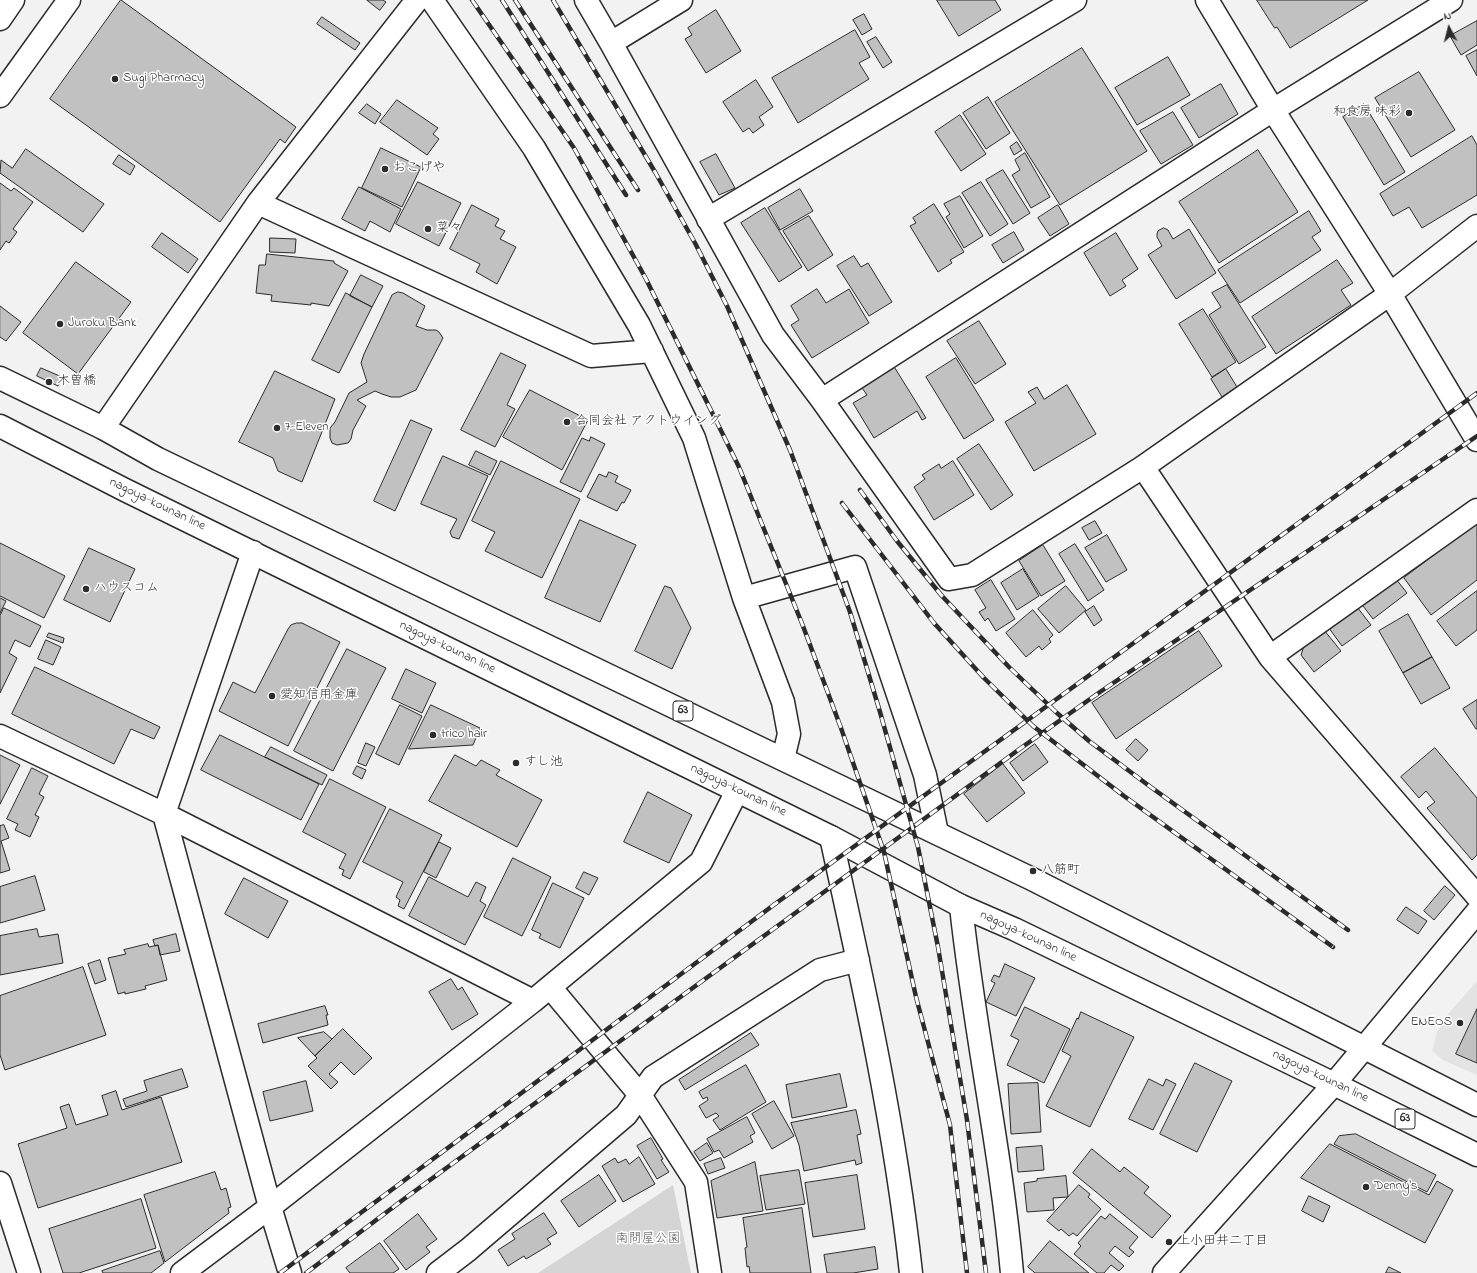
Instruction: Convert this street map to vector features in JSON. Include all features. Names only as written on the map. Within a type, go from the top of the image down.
[{"type":"street","points":[[0,19],[13,0]]},
{"type":"street","points":[[0,96],[69,0]]},
{"type":"street","points":[[103,428],[258,203],[417,0]]},
{"type":"street","points":[[432,0],[534,148],[640,325],[694,438],[744,598],[783,702],[789,734],[783,759]]},
{"type":"street","points":[[586,0],[773,335],[822,400],[949,578],[972,575],[1143,467],[1390,294],[1477,226]]},
{"type":"street","points":[[611,44],[681,0]]},
{"type":"street","points":[[708,220],[1075,0]]},
{"type":"street","points":[[1207,0],[1273,110],[1390,294],[1477,440]]},
{"type":"street","points":[[822,400],[1273,110],[1451,0]]},
{"type":"street","points":[[258,203],[591,356],[652,351]]},
{"type":"street","name":"63","points":[[0,378],[103,428],[158,459],[1032,879],[1477,1105]]},
{"type":"street","name":"nagoya-kounan line","points":[[0,426],[125,490],[831,837],[961,906],[1334,1084],[1477,1155]]},
{"type":"street","points":[[1143,467],[1270,657],[1477,896]]},
{"type":"street","points":[[1270,657],[1477,510]]},
{"type":"street","points":[[253,552],[164,814],[270,1207],[290,1273]]},
{"type":"street","points":[[744,598],[855,567],[925,775],[937,833]]},
{"type":"street","points":[[0,736],[164,814],[533,1001]]},
{"type":"street","points":[[182,1273],[270,1207],[550,988],[701,862],[736,790]]},
{"type":"street","points":[[831,837],[858,960],[890,1120],[906,1221],[912,1273]]},
{"type":"street","points":[[961,906],[967,961],[1008,1229],[1012,1273]]},
{"type":"street","points":[[1164,1273],[1334,1084],[1477,912]]},
{"type":"street","points":[[438,1273],[468,1250],[626,1115],[653,1077],[820,970],[858,960]]},
{"type":"street","points":[[550,988],[640,1095],[696,1182],[710,1273]]},
{"type":"street","points":[[0,1184],[29,1273]]},
{"type":"shaded area","name":"ENEOS","points":[[1477,981],[1477,1075],[1443,1060],[1432,1051],[1437,1032],[1448,1014]]},
{"type":"green space","name":"南問屋公園","points":[[673,1185],[691,1273],[538,1273]]},
{"type":"building","points":[[121,0],[296,127],[285,143],[280,139],[220,222],[50,99]]},
{"type":"building","points":[[367,0],[383,0],[386,2],[380,10]]},
{"type":"building","points":[[937,0],[995,0],[1001,10],[959,36]]},
{"type":"building","points":[[1257,0],[1368,0],[1290,48]]},
{"type":"building","points":[[716,10],[741,51],[706,73],[685,39],[692,35],[688,28]]},
{"type":"building","points":[[864,14],[872,29],[862,35],[853,20]]},
{"type":"building","points":[[322,17],[360,43],[355,50],[317,24]]},
{"type":"building","points":[[1477,21],[1477,45],[1461,55],[1450,36]]},
{"type":"building","points":[[855,30],[870,57],[859,63],[869,79],[798,123],[772,78]]},
{"type":"building","points":[[876,37],[892,62],[883,68],[867,42]]},
{"type":"building","points":[[1082,48],[1147,151],[1060,205],[995,102]]},
{"type":"building","points":[[1477,50],[1477,76],[1466,56]]},
{"type":"building","points":[[1168,57],[1190,95],[1137,125],[1115,88]]},
{"type":"building","points":[[1419,72],[1455,130],[1411,157],[1375,98]]},
{"type":"building","points":[[756,80],[773,107],[759,117],[764,125],[753,133],[749,128],[743,132],[723,102]]},
{"type":"building","points":[[1221,84],[1238,114],[1199,138],[1181,108]]},
{"type":"building","points":[[988,97],[1010,133],[986,149],[963,113]]},
{"type":"building","points":[[397,100],[438,128],[433,134],[439,139],[427,155],[380,122]]},
{"type":"building","points":[[367,104],[381,114],[375,124],[359,113]]},
{"type":"building","points":[[1364,104],[1405,172],[1384,185],[1343,117]]},
{"type":"building","points":[[1173,112],[1193,145],[1161,164],[1140,131]]},
{"type":"building","points":[[960,115],[986,154],[961,171],[935,132]]},
{"type":"building","points":[[1472,136],[1477,145],[1477,195],[1422,228],[1409,207],[1393,216],[1380,194]]},
{"type":"building","points":[[1017,142],[1022,150],[1014,155],[1010,147]]},
{"type":"building","points":[[381,148],[421,167],[402,207],[362,188]]},
{"type":"building","points":[[26,149],[104,204],[83,232],[0,173],[1,160],[12,168]]},
{"type":"building","points":[[1258,150],[1298,212],[1219,263],[1179,202]]},
{"type":"building","points":[[1025,153],[1050,197],[1031,208],[1012,175],[1020,170],[1015,160]]},
{"type":"building","points":[[716,154],[735,188],[719,195],[700,162]]},
{"type":"building","points":[[119,155],[135,166],[130,175],[113,164]]},
{"type":"building","points":[[1003,170],[1030,213],[1013,224],[986,180]]},
{"type":"building","points":[[418,182],[461,203],[439,246],[396,224]]},
{"type":"building","points":[[981,182],[1008,224],[990,236],[962,193]]},
{"type":"building","points":[[0,183],[11,191],[14,188],[33,202],[13,229],[17,232],[9,243],[6,241],[0,250]]},
{"type":"building","points":[[359,187],[401,209],[390,232],[370,221],[365,231],[342,219]]},
{"type":"building","points":[[800,189],[813,211],[780,230],[768,208]]},
{"type":"building","points":[[960,196],[983,236],[964,248],[946,217],[950,214],[944,204]]},
{"type":"building","points":[[934,204],[964,252],[950,260],[952,263],[938,272],[910,226],[916,223],[913,218]]},
{"type":"building","points":[[472,205],[499,219],[495,226],[505,231],[500,239],[516,247],[497,284],[476,272],[480,264],[450,249]]},
{"type":"building","points":[[1058,205],[1069,224],[1050,236],[1038,218]]},
{"type":"building","points":[[765,208],[802,267],[779,282],[741,223]]},
{"type":"building","points":[[1309,211],[1321,231],[1312,237],[1321,250],[1240,303],[1218,270]]},
{"type":"building","points":[[809,216],[833,255],[808,271],[783,231]]},
{"type":"building","points":[[1164,228],[1168,230],[1173,239],[1189,229],[1216,273],[1176,299],[1148,255],[1162,246],[1157,234],[1158,231]]},
{"type":"building","points":[[1014,232],[1024,250],[1003,263],[992,245]]},
{"type":"building","points":[[162,233],[198,259],[188,273],[152,247]]},
{"type":"building","points":[[1116,233],[1138,269],[1122,280],[1126,286],[1110,296],[1084,253]]},
{"type":"building","points":[[270,238],[296,239],[295,253],[270,252]]},
{"type":"building","points":[[267,254],[334,261],[334,263],[348,271],[329,306],[311,303],[311,305],[271,301],[272,295],[256,293],[259,265],[265,265]]},
{"type":"building","points":[[854,256],[861,267],[868,263],[892,302],[869,316],[837,266]]},
{"type":"building","points":[[1337,260],[1353,283],[1341,290],[1351,305],[1276,354],[1252,317]]},
{"type":"building","points":[[76,262],[131,302],[78,374],[23,333]]},
{"type":"building","points":[[361,275],[383,286],[372,307],[350,296]]},
{"type":"building","points":[[1227,285],[1266,347],[1239,364],[1209,315],[1221,307],[1212,293]]},
{"type":"building","points":[[817,289],[826,303],[849,289],[869,323],[812,358],[791,325],[799,320],[791,306]]},
{"type":"building","points":[[398,292],[403,293],[425,306],[416,326],[427,330],[436,330],[443,338],[416,390],[400,397],[391,397],[375,391],[357,400],[366,406],[353,430],[351,439],[348,443],[337,445],[332,443],[330,438],[330,428],[335,422],[349,393],[367,382],[361,363],[364,354],[392,295]]},
{"type":"building","points":[[346,293],[372,307],[339,373],[312,360]]},
{"type":"building","points":[[0,306],[21,322],[6,341],[0,337]]},
{"type":"building","points":[[1203,309],[1236,362],[1212,377],[1179,324]]},
{"type":"building","points":[[979,321],[1006,364],[975,384],[947,341]]},
{"type":"building","points":[[501,353],[526,365],[507,405],[515,409],[495,447],[461,430]]},
{"type":"building","points":[[956,358],[994,420],[964,439],[926,377]]},
{"type":"building","points":[[893,365],[926,418],[922,420],[917,411],[874,438],[853,403],[867,395],[860,385]]},
{"type":"building","points":[[41,368],[62,377],[58,386],[37,376]]},
{"type":"building","points":[[1226,369],[1237,387],[1222,397],[1211,379]]},
{"type":"building","points":[[275,371],[335,399],[302,482],[278,471],[273,458],[239,442]]},
{"type":"building","points":[[1067,385],[1096,434],[1034,471],[1005,422],[1036,403],[1028,392],[1037,387],[1044,399]]},
{"type":"building","points":[[530,390],[588,420],[562,470],[503,437]]},
{"type":"building","points":[[411,420],[432,429],[395,511],[374,501]]},
{"type":"building","points":[[591,437],[605,444],[581,492],[560,482],[582,438],[589,441]]},
{"type":"building","points":[[979,444],[1013,495],[991,510],[957,459]]},
{"type":"building","points":[[476,451],[497,461],[490,475],[469,465]]},
{"type":"building","points":[[443,456],[488,476],[459,539],[452,537],[450,532],[457,519],[421,504]]},
{"type":"building","points":[[501,461],[580,499],[542,578],[485,551],[495,532],[472,521]]},
{"type":"building","points":[[953,461],[974,495],[934,520],[914,487],[925,479],[922,475],[939,464],[941,468]]},
{"type":"building","points":[[609,472],[618,476],[615,482],[631,490],[624,503],[622,502],[617,511],[587,497],[599,474],[606,477]]},
{"type":"building","points":[[580,520],[636,545],[600,622],[545,598]]},
{"type":"building","points":[[1095,521],[1102,533],[1089,540],[1082,528]]},
{"type":"building","points":[[1477,523],[1477,580],[1431,615],[1404,578]]},
{"type":"building","points":[[1107,535],[1127,570],[1106,582],[1085,548]]},
{"type":"building","points":[[0,543],[65,576],[44,618],[0,596]]},
{"type":"building","points":[[1075,544],[1104,590],[1088,601],[1059,554]]},
{"type":"building","points":[[1043,545],[1065,581],[1041,596],[1019,561]]},
{"type":"building","points":[[89,548],[135,569],[110,622],[64,600]]},
{"type":"building","points":[[1023,569],[1039,596],[1017,610],[1001,583]]},
{"type":"building","points":[[1396,579],[1407,593],[1373,619],[1360,602]]},
{"type":"building","points":[[991,580],[1015,619],[996,631],[988,618],[985,621],[979,612],[986,608],[975,590]]},
{"type":"building","points":[[665,586],[671,588],[691,628],[672,669],[635,651]]},
{"type":"building","points":[[1066,586],[1086,610],[1059,633],[1038,609]]},
{"type":"building","points":[[1477,591],[1477,630],[1456,646],[1437,621]]},
{"type":"building","points":[[0,598],[6,601],[0,613]]},
{"type":"building","points":[[1094,606],[1102,620],[1094,626],[1085,612]]},
{"type":"building","points":[[1357,607],[1371,625],[1342,646],[1326,624]]},
{"type":"building","points":[[4,608],[41,626],[30,647],[15,640],[9,653],[17,658],[0,693],[0,616]]},
{"type":"building","points":[[1033,610],[1053,635],[1049,639],[1051,642],[1042,650],[1039,646],[1026,657],[1006,633]]},
{"type":"building","points":[[1408,614],[1432,657],[1403,673],[1379,631]]},
{"type":"building","points":[[302,623],[340,642],[288,746],[219,711],[233,682],[255,693],[288,629],[291,625]]},
{"type":"building","points":[[1324,630],[1341,651],[1314,672],[1301,655],[1305,643]]},
{"type":"building","points":[[1199,631],[1222,666],[1116,739],[1092,703]]},
{"type":"building","points":[[49,633],[64,638],[63,643],[47,637]]},
{"type":"building","points":[[46,640],[61,647],[53,665],[38,659]]},
{"type":"building","points":[[347,649],[386,668],[333,771],[294,751]]},
{"type":"building","points":[[1432,657],[1450,688],[1421,704],[1403,673]]},
{"type":"building","points":[[35,667],[160,727],[154,739],[131,729],[114,764],[12,714]]},
{"type":"building","points":[[406,669],[436,683],[422,713],[392,699]]},
{"type":"building","points":[[1477,700],[1477,729],[1476,729],[1463,709]]},
{"type":"building","points":[[400,705],[422,716],[399,765],[376,754]]},
{"type":"building","points":[[431,705],[480,728],[473,745],[409,749]]},
{"type":"building","points":[[220,735],[319,784],[301,820],[201,770]]},
{"type":"building","points":[[1136,739],[1148,750],[1138,761],[1126,750]]},
{"type":"building","points":[[366,743],[375,747],[366,766],[358,763]]},
{"type":"building","points":[[1035,744],[1048,762],[1023,781],[1010,763]]},
{"type":"building","points":[[271,747],[327,775],[322,785],[265,757]]},
{"type":"building","points":[[1435,748],[1477,798],[1477,855],[1472,860],[1427,808],[1435,802],[1426,791],[1419,798],[1401,777]]},
{"type":"building","points":[[0,755],[20,765],[0,804]]},
{"type":"building","points":[[455,755],[476,766],[481,760],[500,770],[496,775],[542,800],[517,847],[429,801]]},
{"type":"building","points":[[1003,764],[1025,793],[987,822],[964,794]]},
{"type":"building","points":[[357,766],[366,770],[362,779],[353,774]]},
{"type":"building","points":[[32,768],[48,776],[39,794],[44,797],[35,815],[39,817],[30,837],[15,830],[18,824],[7,819]]},
{"type":"building","points":[[330,779],[386,807],[350,879],[342,875],[344,870],[339,868],[346,854],[303,832]]},
{"type":"building","points":[[648,792],[692,815],[669,863],[624,842]]},
{"type":"building","points":[[390,809],[442,835],[404,909],[398,906],[400,900],[396,897],[403,882],[363,862]]},
{"type":"building","points":[[4,825],[9,838],[1,841],[10,870],[0,873],[0,826]]},
{"type":"building","points":[[439,842],[451,848],[436,878],[424,872]]},
{"type":"building","points":[[513,858],[551,877],[522,936],[484,917]]},
{"type":"building","points":[[584,872],[598,878],[589,895],[576,888]]},
{"type":"building","points":[[35,876],[45,910],[0,923],[0,887]]},
{"type":"building","points":[[429,877],[468,897],[476,882],[486,887],[480,901],[486,905],[465,945],[409,916]]},
{"type":"building","points":[[244,878],[288,901],[268,938],[225,914]]},
{"type":"building","points":[[553,883],[584,898],[560,948],[539,938],[541,934],[532,930]]},
{"type":"building","points":[[1445,886],[1455,895],[1434,920],[1424,911]]},
{"type":"building","points":[[1406,907],[1427,921],[1418,934],[1397,920]]},
{"type":"building","points":[[37,929],[39,937],[58,934],[63,963],[0,975],[0,936]]},
{"type":"building","points":[[176,934],[180,951],[160,955],[158,945],[155,946],[153,940]]},
{"type":"building","points":[[148,944],[149,947],[158,945],[167,980],[145,986],[146,989],[125,994],[125,992],[118,994],[108,958],[126,954],[124,950]]},
{"type":"building","points":[[100,960],[106,980],[95,984],[88,964]]},
{"type":"building","points":[[1005,964],[1035,978],[1016,1016],[986,1002],[995,983],[991,981],[994,975],[999,977]]},
{"type":"building","points":[[83,967],[106,1035],[5,1070],[0,1055],[0,996]]},
{"type":"building","points":[[451,979],[458,990],[462,987],[478,1014],[452,1030],[429,992]]},
{"type":"building","points":[[325,1006],[328,1015],[326,1015],[328,1025],[263,1043],[258,1024]]},
{"type":"building","points":[[1025,1007],[1070,1029],[1044,1083],[1007,1065],[1019,1040],[1011,1036]]},
{"type":"building","points":[[1477,1009],[1477,1063],[1456,1054]]},
{"type":"building","points":[[1081,1012],[1134,1037],[1090,1127],[1046,1106],[1071,1056],[1062,1051]]},
{"type":"building","points":[[343,1029],[372,1058],[354,1075],[341,1062],[329,1074],[338,1082],[331,1089],[308,1066],[317,1058],[315,1056]]},
{"type":"building","points":[[324,1032],[332,1039],[315,1056],[298,1038]]},
{"type":"building","points":[[751,1033],[759,1045],[685,1090],[679,1080]]},
{"type":"building","points":[[1195,1063],[1232,1081],[1197,1152],[1160,1134]]},
{"type":"building","points":[[746,1065],[766,1102],[720,1130],[713,1120],[719,1116],[716,1113],[706,1118],[699,1106],[708,1100],[707,1097],[703,1099],[699,1092]]},
{"type":"building","points":[[182,1069],[188,1087],[126,1107],[123,1099],[147,1091],[144,1081]]},
{"type":"building","points":[[840,1074],[847,1107],[792,1118],[786,1085]]},
{"type":"building","points":[[1149,1079],[1163,1086],[1166,1079],[1176,1084],[1153,1130],[1129,1119]]},
{"type":"building","points":[[306,1081],[313,1111],[270,1121],[263,1092]]},
{"type":"building","points":[[1038,1083],[1041,1132],[1011,1134],[1008,1084]]},
{"type":"building","points":[[116,1091],[122,1110],[161,1097],[182,1162],[38,1208],[18,1144],[67,1128],[60,1107],[69,1104],[76,1125],[108,1115],[102,1096]]},
{"type":"building","points":[[774,1101],[794,1136],[772,1149],[752,1114]]},
{"type":"building","points":[[856,1110],[861,1134],[857,1135],[862,1163],[856,1165],[855,1160],[804,1171],[799,1145],[791,1123]]},
{"type":"building","points":[[747,1117],[755,1133],[750,1136],[753,1142],[724,1158],[719,1150],[714,1152],[707,1139]]},
{"type":"building","points":[[1356,1134],[1436,1175],[1427,1192],[1334,1144],[1339,1136]]},
{"type":"building","points":[[651,1138],[663,1159],[661,1160],[669,1172],[657,1179],[637,1146]]},
{"type":"building","points":[[707,1143],[713,1153],[700,1161],[694,1152]]},
{"type":"building","points":[[1330,1144],[1429,1195],[1437,1181],[1453,1190],[1425,1243],[1301,1178]]},
{"type":"building","points":[[1042,1146],[1044,1170],[1018,1172],[1016,1148]]},
{"type":"building","points":[[1092,1149],[1120,1172],[1124,1167],[1149,1187],[1144,1193],[1171,1216],[1152,1238],[1073,1173]]},
{"type":"building","points":[[639,1157],[655,1184],[623,1202],[602,1166],[615,1158],[618,1163],[626,1159],[629,1164]]},
{"type":"building","points":[[721,1158],[725,1168],[708,1174],[704,1164]]},
{"type":"building","points":[[755,1162],[763,1211],[717,1218],[711,1181]]},
{"type":"building","points":[[799,1170],[805,1204],[766,1210],[760,1176]]},
{"type":"building","points":[[215,1172],[221,1190],[226,1188],[231,1207],[228,1208],[229,1213],[165,1262],[144,1195]]},
{"type":"building","points":[[599,1175],[616,1201],[579,1227],[561,1201]]},
{"type":"building","points":[[857,1175],[865,1229],[813,1237],[805,1183]]},
{"type":"building","points":[[1066,1176],[1068,1197],[1053,1198],[1054,1210],[1027,1212],[1024,1183],[1037,1181],[1037,1179]]},
{"type":"building","points":[[1079,1185],[1090,1194],[1088,1197],[1101,1209],[1077,1236],[1073,1233],[1069,1236],[1061,1229],[1059,1231],[1047,1221]]},
{"type":"building","points":[[1309,1196],[1330,1206],[1323,1222],[1302,1211]]},
{"type":"building","points":[[141,1199],[156,1248],[79,1273],[63,1273],[49,1229]]},
{"type":"building","points":[[802,1208],[811,1273],[750,1273],[749,1266],[747,1267],[745,1248],[747,1247],[743,1218]]},
{"type":"building","points":[[544,1213],[557,1233],[547,1239],[551,1244],[526,1259],[524,1256],[508,1266],[498,1250],[515,1239],[512,1234]]},
{"type":"building","points":[[418,1214],[437,1239],[426,1247],[430,1252],[406,1270],[384,1241]]},
{"type":"building","points":[[1110,1214],[1138,1237],[1129,1248],[1134,1252],[1129,1257],[1115,1246],[1109,1253],[1124,1266],[1119,1271],[1111,1265],[1104,1273],[1097,1273],[1074,1254],[1081,1246],[1078,1243],[1101,1216],[1105,1219]]},
{"type":"building","points":[[1050,1241],[1089,1273],[1035,1273],[1028,1267]]},
{"type":"building","points":[[380,1243],[399,1269],[393,1273],[350,1273],[346,1268]]},
{"type":"building","points":[[875,1247],[878,1269],[853,1273],[827,1273],[824,1255]]},
{"type":"building","points":[[160,1251],[164,1263],[151,1273],[103,1273],[102,1271]]},
{"type":"building","points":[[1389,1267],[1401,1273],[1386,1273]]},
{"type":"railway","points":[[472,0],[574,148],[646,279],[739,467],[803,626],[841,728],[884,852],[916,997],[950,1125],[967,1273]]},
{"type":"railway","points":[[502,0],[626,195]]},
{"type":"railway","points":[[515,0],[638,190]]},
{"type":"railway","points":[[553,0],[655,172],[695,243],[727,306],[790,450],[850,612],[918,847],[938,947],[967,1120],[986,1273]]},
{"type":"railway","points":[[280,1273],[775,904],[1477,393]]},
{"type":"railway","points":[[306,1273],[404,1199],[1021,748],[1100,692],[1477,436]]},
{"type":"railway","points":[[860,490],[897,541],[942,596],[1009,667],[1057,713],[1089,741],[1148,785],[1348,930]]},
{"type":"railway","points":[[842,503],[934,623],[984,678],[1033,726],[1124,796],[1333,947]]},
{"type":"place","name":"Sugi Pharmacy","points":[[115,79]]},
{"type":"place","name":"和食房 味彩","points":[[1409,113]]},
{"type":"place","name":"おこげや","points":[[385,169]]},
{"type":"place","name":"菜々","points":[[428,229]]},
{"type":"place","name":"Juroku Bank","points":[[60,324]]},
{"type":"place","name":"木曽橋","points":[[49,382]]},
{"type":"place","name":"合同会社 アクトウイング","points":[[567,422]]},
{"type":"place","name":"7-Eleven","points":[[277,428]]},
{"type":"place","name":"ハウスコム","points":[[86,589]]},
{"type":"place","name":"愛知信用金庫","points":[[272,696]]},
{"type":"place","name":"trico hair","points":[[433,735]]},
{"type":"place","name":"すし池","points":[[516,763]]},
{"type":"place","name":"八筋町","points":[[1033,871]]},
{"type":"place","name":"ENEOS","points":[[1460,1023]]},
{"type":"place","name":"Denny's","points":[[1366,1187]]},
{"type":"place","name":"上小田井二丁目","points":[[1169,1242]]}]
